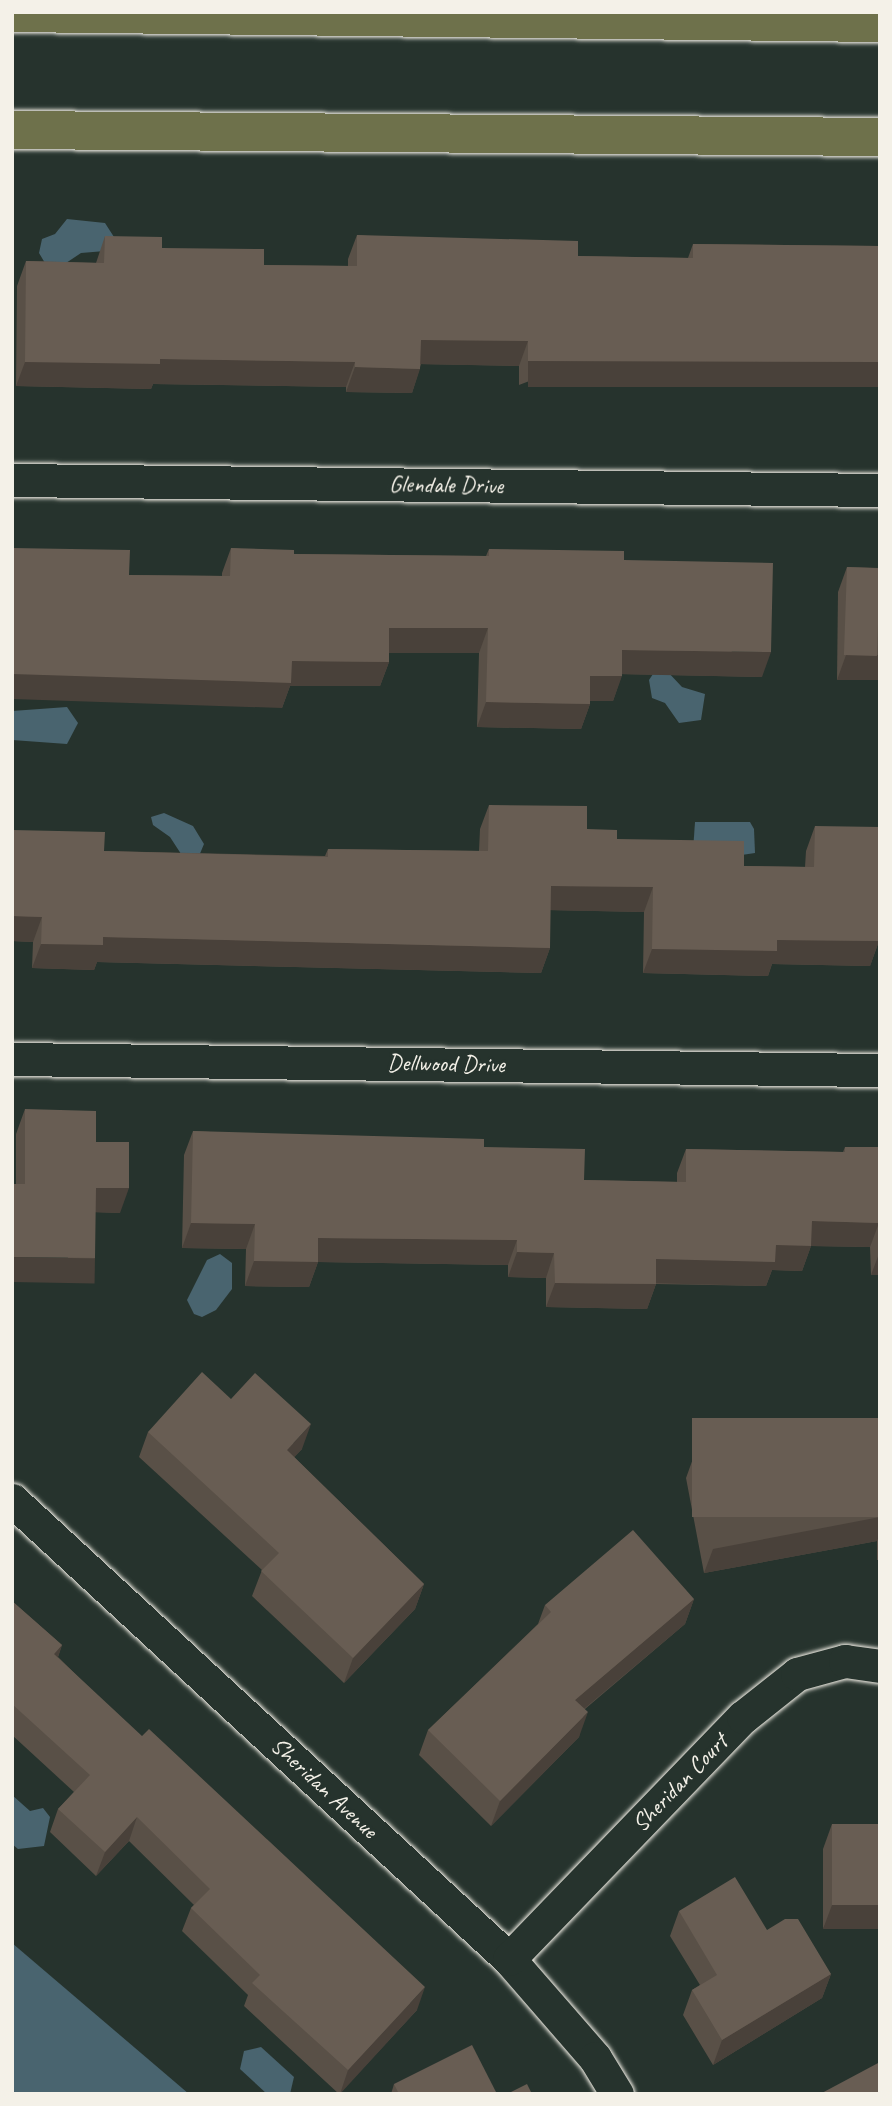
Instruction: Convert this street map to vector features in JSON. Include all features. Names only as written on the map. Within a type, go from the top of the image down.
[{"type":"main road","points":[[12,13],[880,23]]},
{"type":"main road","points":[[12,130],[880,137]]},
{"type":"street","name":"Glendale Drive","points":[[12,480],[880,490]]},
{"type":"street","name":"Dellwood Drive","points":[[12,1059],[880,1070]]},
{"type":"street","name":"Sheridan Avenue","points":[[12,1500],[509,1959],[595,2058],[617,2094]]},
{"type":"street","name":"Sheridan Court","points":[[509,1959],[743,1717],[797,1674],[845,1661],[880,1666]]},
{"type":"water","points":[[67,219],[105,223],[114,237],[105,251],[81,253],[63,265],[45,263],[39,253],[42,239],[55,234]]},
{"type":"water","points":[[666,670],[682,687],[705,694],[701,720],[679,723],[665,703],[652,698],[649,680],[655,671]]},
{"type":"water","points":[[67,707],[78,723],[67,744],[12,740],[12,711]]},
{"type":"water","points":[[164,813],[193,826],[204,844],[199,856],[183,857],[170,837],[153,825],[151,817]]},
{"type":"water","points":[[695,822],[750,822],[754,829],[755,853],[735,856],[693,851]]},
{"type":"water","points":[[220,1254],[232,1263],[232,1289],[216,1310],[202,1317],[194,1314],[187,1300],[207,1260]]},
{"type":"water","points":[[12,1795],[30,1811],[43,1808],[50,1817],[44,1846],[18,1849],[12,1844]]},
{"type":"water","points":[[12,1943],[189,2094],[12,2094]]},
{"type":"water","points":[[261,2047],[294,2077],[290,2094],[267,2094],[240,2069],[244,2051]]},
{"type":"building","points":[[357,235],[578,241],[578,256],[693,258],[693,244],[880,246],[880,362],[528,361],[528,341],[421,340],[420,369],[355,367],[355,362],[160,359],[160,364],[25,362],[26,261],[104,263],[105,236],[162,237],[162,248],[264,249],[264,265],[357,266]]},
{"type":"building","points":[[12,548],[130,550],[129,575],[230,576],[231,548],[294,550],[294,554],[489,556],[489,549],[624,551],[624,560],[773,563],[771,652],[622,650],[622,676],[590,676],[590,704],[486,702],[488,628],[389,628],[389,662],[292,661],[291,683],[12,674]]},
{"type":"building","points":[[847,567],[880,568],[877,656],[844,655]]},
{"type":"building","points":[[489,805],[587,806],[587,829],[617,830],[617,839],[744,841],[744,866],[814,867],[815,826],[880,827],[879,941],[777,940],[777,951],[652,949],[653,887],[551,886],[550,948],[103,937],[103,945],[41,944],[42,917],[12,916],[12,830],[105,832],[104,851],[328,857],[328,849],[488,851]]},
{"type":"building","points":[[25,1109],[96,1111],[96,1142],[129,1142],[129,1188],[96,1188],[95,1258],[12,1257],[12,1184],[25,1184]]},
{"type":"building","points":[[193,1131],[484,1139],[484,1147],[585,1149],[584,1180],[686,1182],[686,1149],[845,1152],[845,1147],[880,1147],[880,1251],[879,1223],[812,1221],[811,1246],[776,1245],[775,1262],[656,1259],[656,1284],[555,1283],[554,1253],[517,1252],[517,1240],[318,1238],[318,1262],[254,1261],[255,1224],[191,1223]]},
{"type":"building","points":[[202,1372],[231,1399],[255,1373],[311,1424],[287,1450],[424,1584],[353,1658],[261,1571],[279,1553],[148,1432]]},
{"type":"building","points":[[692,1418],[880,1418],[880,1517],[692,1517]]},
{"type":"building","points":[[633,1530],[694,1599],[575,1700],[588,1712],[500,1801],[428,1730],[551,1612],[545,1605]]},
{"type":"building","points":[[12,1601],[62,1645],[54,1654],[142,1736],[149,1729],[425,1987],[348,2070],[252,1983],[260,1975],[191,1908],[210,1889],[137,1817],[105,1852],[58,1809],[90,1775],[12,1704]]},
{"type":"building","points":[[832,1824],[880,1824],[880,1905],[832,1905]]},
{"type":"building","points":[[735,1877],[767,1930],[785,1919],[798,1919],[831,1974],[722,2040],[692,1990],[717,1975],[679,1911]]},
{"type":"building","points":[[472,2045],[497,2094],[399,2094],[394,2084]]},
{"type":"building","points":[[880,2062],[880,2094],[820,2094]]},
{"type":"building","points":[[527,2084],[532,2094],[507,2094]]}]
